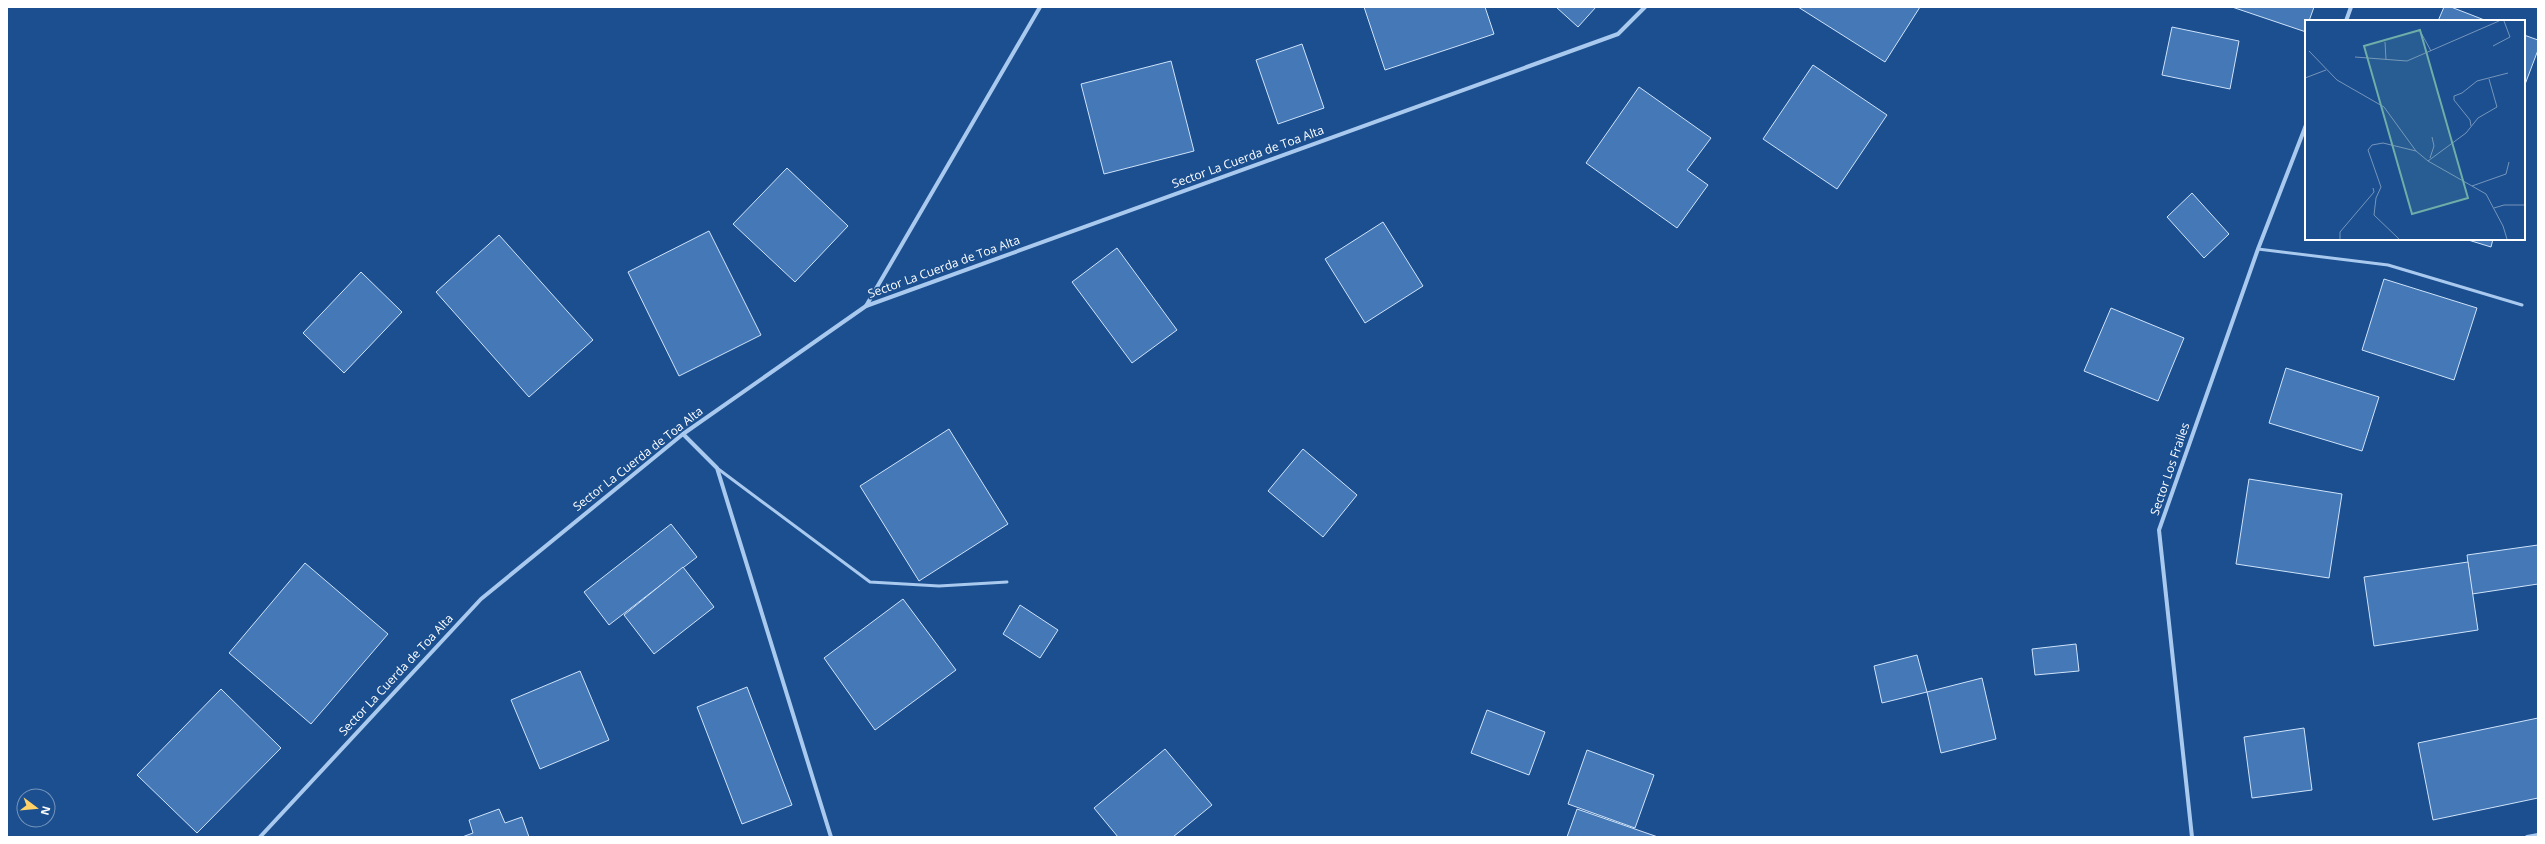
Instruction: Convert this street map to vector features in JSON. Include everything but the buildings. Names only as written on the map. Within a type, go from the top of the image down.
[{"type":"street","points":[[866,306],[1040,7]]},
{"type":"street","name":"Sector La Cuerda de Toa Alta","points":[[260,837],[481,599],[683,434],[866,306],[1618,34],[1645,7]]},
{"type":"street","points":[[2346,20],[2351,7]]},
{"type":"street","name":"Sector Los Frailes","points":[[2192,837],[2159,530],[2258,249],[2305,128]]},
{"type":"street","points":[[683,434],[717,468],[831,837]]},
{"type":"street","points":[[2527,837],[2538,835]]},
{"type":"lane","points":[[2258,249],[2388,265],[2522,305]]},
{"type":"lane","points":[[717,468],[870,582],[939,586],[1007,582]]}]
